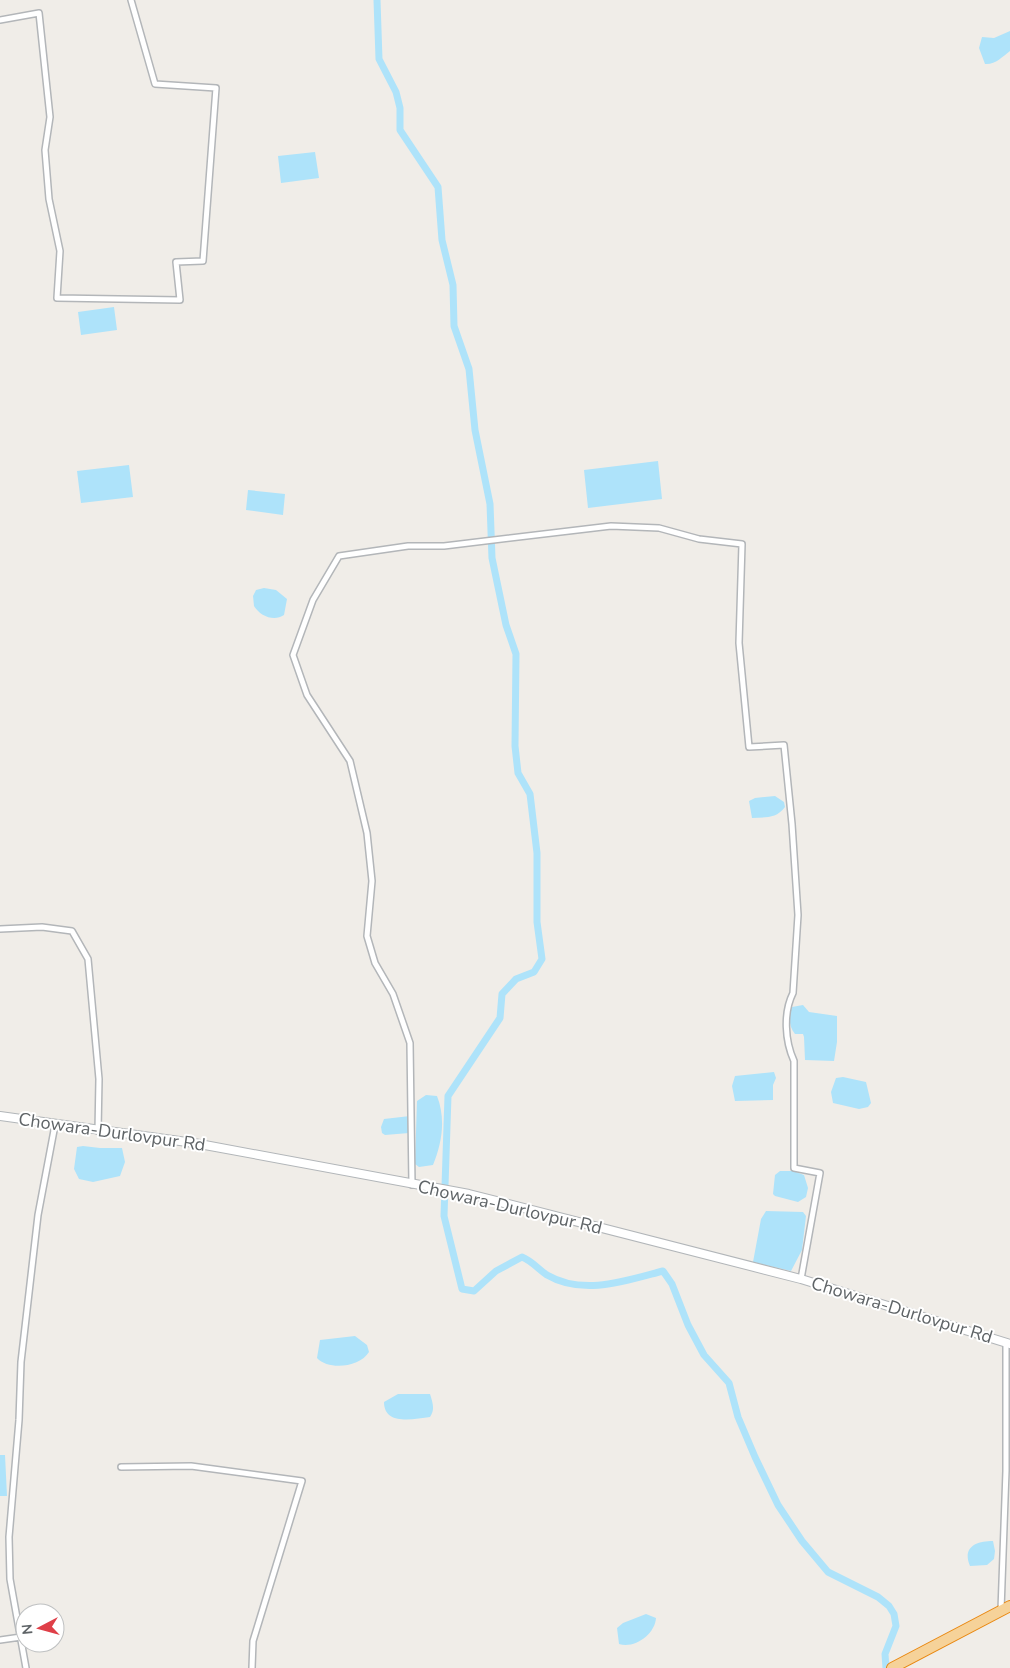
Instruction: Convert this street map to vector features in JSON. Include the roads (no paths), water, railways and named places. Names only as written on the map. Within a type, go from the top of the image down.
[{"type":"highway","points":[[892,1668],[1006,1608]]},
{"type":"street","points":[[0,20],[39,13],[50,116],[45,150],[49,200],[60,251],[57,298],[180,300],[176,262],[203,261],[216,88],[155,84],[131,0]]},
{"type":"street","points":[[412,1185],[410,1043],[393,994],[375,963],[367,936],[372,881],[367,833],[350,761],[307,695],[293,655],[313,600],[339,556],[408,546],[444,546],[611,526],[659,528],[699,539],[742,544],[739,643],[749,748],[784,746],[792,824],[798,915],[793,993],[788,1004],[787,1046],[794,1061],[794,1168],[820,1172],[801,1279]]},
{"type":"street","points":[[0,929],[42,927],[72,931],[88,959],[99,1079],[98,1131]]},
{"type":"street","name":"Chowara-Durlovpur Rd","points":[[0,1116],[194,1143],[455,1192],[801,1279],[1008,1343]]},
{"type":"street","points":[[15,1608],[10,1579],[9,1538],[19,1420],[20,1362],[38,1215],[55,1124]]},
{"type":"street","points":[[1006,1608],[1008,1343]]},
{"type":"street","points":[[121,1467],[191,1466],[302,1481],[253,1641],[252,1668]]},
{"type":"street","points":[[0,1640],[15,1638]]},
{"type":"street","points":[[23,1653],[26,1668]]},
{"type":"water","points":[[1010,31],[1010,51],[995,62],[985,64],[979,48],[982,37],[994,38]]},
{"type":"water","points":[[315,152],[319,178],[281,183],[278,156]]},
{"type":"water","points":[[114,307],[117,330],[81,335],[78,312]]},
{"type":"water","points":[[658,461],[662,499],[588,508],[584,470]]},
{"type":"water","points":[[129,465],[133,497],[81,503],[77,471]]},
{"type":"water","points":[[248,490],[285,494],[283,515],[246,510]]},
{"type":"water","points":[[264,588],[276,590],[287,599],[284,615],[276,618],[268,617],[260,613],[254,606],[253,596],[256,590]]},
{"type":"water","points":[[775,796],[784,802],[785,807],[782,811],[770,817],[752,818],[749,801],[755,798]]},
{"type":"water","points":[[803,1005],[809,1012],[837,1016],[837,1042],[834,1061],[805,1060],[803,1034],[795,1034],[790,1024],[792,1007]]},
{"type":"water","points":[[774,1072],[776,1078],[773,1085],[773,1100],[735,1101],[732,1086],[735,1076]]},
{"type":"water","points":[[843,1077],[866,1082],[871,1103],[868,1107],[859,1109],[833,1103],[831,1092],[836,1078]]},
{"type":"water","points":[[426,1095],[437,1096],[440,1105],[442,1131],[433,1165],[419,1167],[415,1164],[417,1101]]},
{"type":"water","points":[[410,1116],[409,1133],[385,1135],[382,1133],[381,1127],[384,1119]]},
{"type":"water","points":[[77,1147],[122,1148],[125,1162],[120,1176],[93,1182],[79,1179],[74,1169]]},
{"type":"water","points":[[780,1171],[793,1171],[804,1175],[808,1188],[806,1197],[798,1202],[773,1194],[775,1175]]},
{"type":"water","points":[[766,1211],[803,1212],[806,1216],[802,1250],[791,1271],[753,1262],[761,1219]]},
{"type":"water","points":[[355,1336],[367,1345],[369,1352],[359,1361],[336,1366],[329,1365],[317,1358],[320,1340]]},
{"type":"water","points":[[398,1394],[430,1394],[433,1412],[430,1417],[401,1419],[389,1415],[385,1410],[384,1402]]},
{"type":"water","points":[[0,1455],[5,1455],[7,1496],[0,1496]]},
{"type":"water","points":[[993,1541],[994,1559],[987,1565],[970,1566],[968,1554],[972,1546],[981,1542]]},
{"type":"water","points":[[646,1614],[656,1618],[655,1624],[648,1635],[631,1644],[619,1644],[617,1628],[623,1623]]},
{"type":"waterway","points":[[377,0],[379,59],[396,92],[400,108],[400,130],[438,187],[442,240],[453,285],[454,326],[469,369],[475,430],[490,504],[492,558],[506,625],[516,654],[515,746],[518,773],[530,794],[537,853],[537,922],[542,959],[534,972],[516,979],[502,994],[500,1018],[448,1096],[444,1216],[462,1289],[474,1291],[496,1271],[522,1257],[547,1275],[575,1285],[604,1285],[663,1271],[672,1284],[688,1325],[704,1355],[729,1383],[738,1417],[755,1457],[778,1505],[802,1541],[828,1572],[878,1597],[889,1606],[894,1614],[896,1626],[885,1654],[886,1668]]}]
